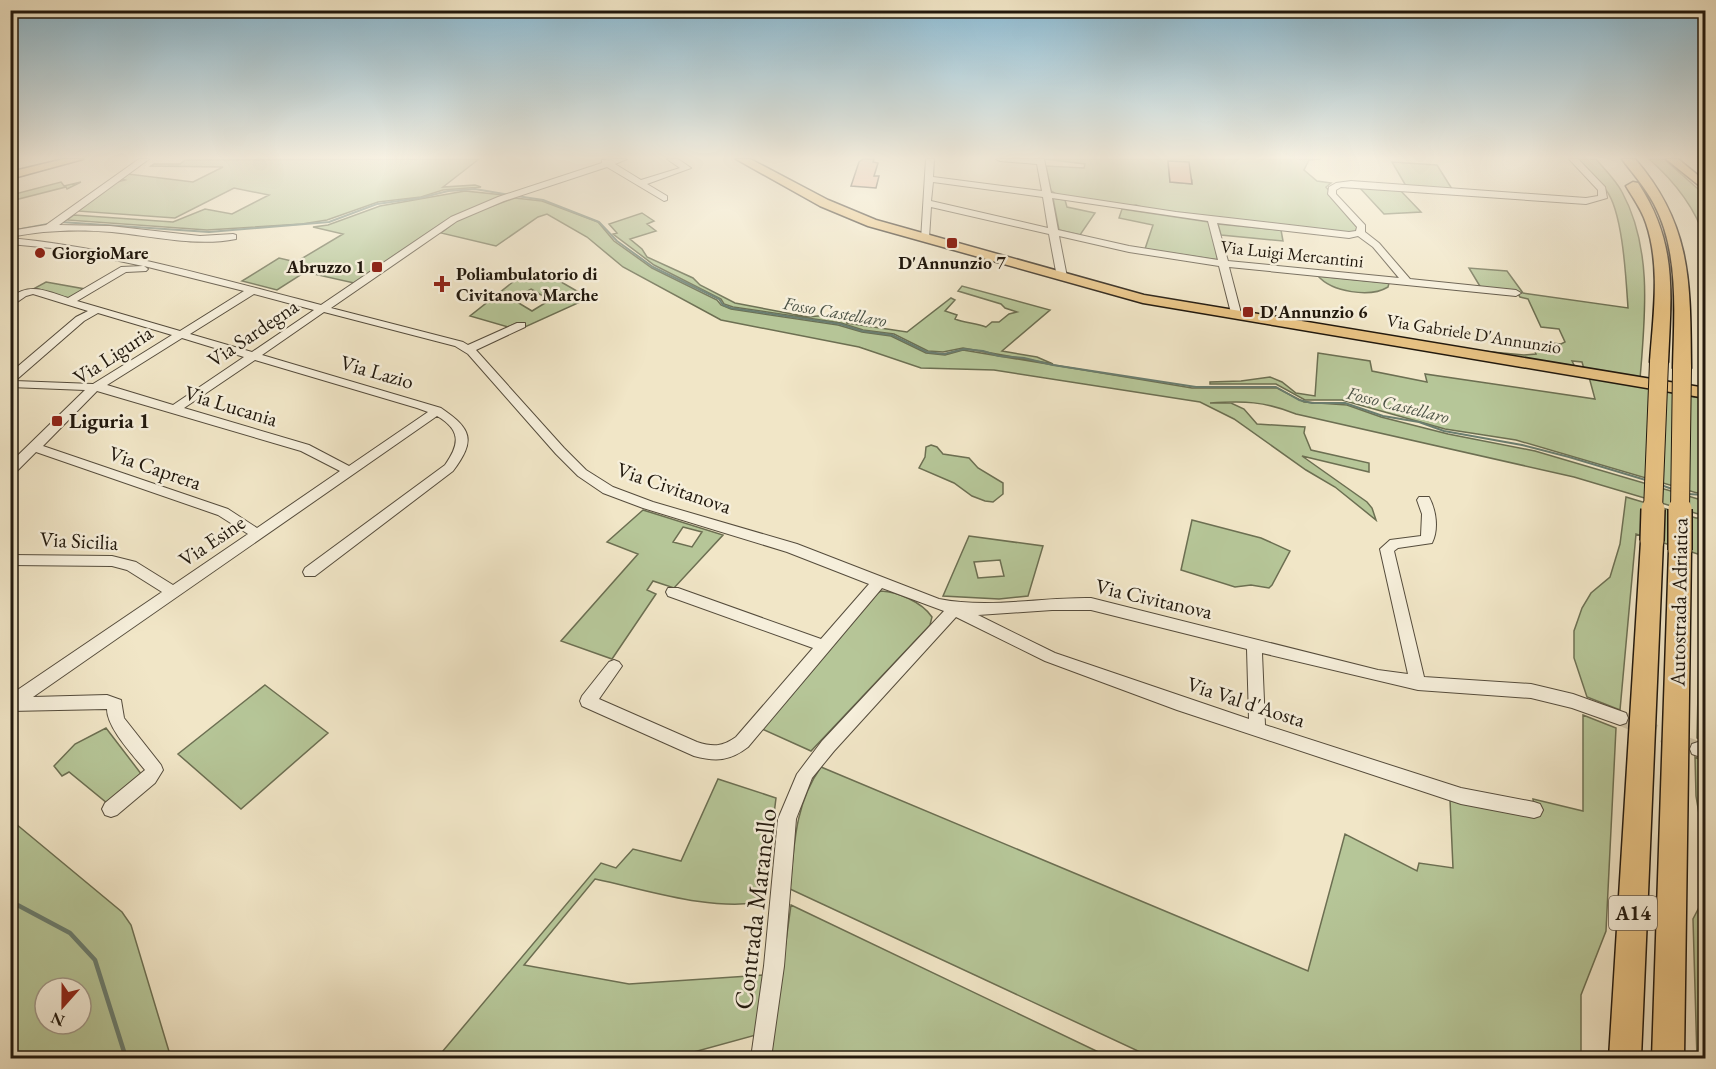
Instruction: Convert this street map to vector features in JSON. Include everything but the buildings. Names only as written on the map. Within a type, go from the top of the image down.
[{"type":"highway","name":"Autostrada Adriatica","points":[[1625,1059],[1659,362],[1660,267],[1657,235],[1646,209]]},
{"type":"highway","name":"Autostrada Adriatica","points":[[1664,209],[1676,238],[1681,274],[1682,368],[1668,1059]]},
{"type":"main road","name":"Via Gabriele D'Annunzio","points":[[837,209],[884,227],[1153,302],[1236,313],[1437,350],[1582,371],[1706,393]]},
{"type":"street","points":[[15,242],[62,220],[77,209]]},
{"type":"street","name":"Via Sardegna","points":[[175,409],[446,224],[474,209]]},
{"type":"street","points":[[924,238],[926,209]]},
{"type":"street","name":"Via Luigi Mercantini","points":[[953,209],[1138,250],[1223,264],[1516,293]]},
{"type":"street","points":[[1050,209],[1062,277]]},
{"type":"street","points":[[1142,209],[1342,235],[1360,233],[1376,245],[1407,282]]},
{"type":"street","points":[[1346,209],[1361,225],[1360,233]]},
{"type":"street","points":[[1212,219],[1236,313]]},
{"type":"street","points":[[10,234],[47,227],[111,229],[200,239],[233,237]]},
{"type":"street","points":[[15,242],[62,246],[157,269]]},
{"type":"street","points":[[68,302],[127,268],[157,269]]},
{"type":"street","name":"Via Civitanova","points":[[157,269],[181,272],[456,343],[469,349],[560,452],[582,473],[608,490],[648,505],[792,548],[917,598],[955,609],[1001,611],[1054,603],[1091,604],[1378,676],[1418,684],[1531,691],[1573,701],[1620,718]]},
{"type":"street","name":"Via Liguria","points":[[10,471],[83,396],[96,386],[253,290]]},
{"type":"street","name":"Via Lazio","points":[[10,304],[22,294],[32,291],[437,411],[453,422],[463,435],[463,446],[456,460],[440,475],[310,572]]},
{"type":"street","points":[[10,379],[80,319],[97,310]]},
{"type":"street","points":[[469,349],[521,325]]},
{"type":"street","name":"Via Lucania","points":[[10,384],[96,386],[305,448],[351,472]]},
{"type":"street","name":"Via Esine","points":[[10,704],[437,411]]},
{"type":"street","name":"Via Caprera","points":[[34,447],[223,512],[259,535]]},
{"type":"street","points":[[1418,684],[1387,549],[1395,543],[1427,540],[1427,503],[1424,500]]},
{"type":"street","name":"Via Sicilia","points":[[10,560],[112,561],[131,566],[174,592]]},
{"type":"street","points":[[614,666],[588,701],[694,749],[713,754],[730,751],[742,742],[879,582]]},
{"type":"street","points":[[673,592],[824,646]]},
{"type":"street","name":"Via Val d'Aosta","points":[[955,609],[1050,657],[1257,730],[1461,795],[1534,810]]},
{"type":"street","name":"Contrada Maranello","points":[[761,1059],[774,966],[787,819],[805,774],[828,746],[955,609]]},
{"type":"street","points":[[1254,644],[1257,730]]},
{"type":"street","points":[[10,704],[107,702],[115,705],[118,722],[155,770],[149,778],[111,808]]},
{"type":"green space","points":[[80,209],[193,209],[175,218],[77,211]]},
{"type":"green space","points":[[205,209],[232,214],[242,209],[358,209],[327,220],[302,224],[207,230],[67,220],[74,215],[173,222]]},
{"type":"green space","points":[[372,209],[473,209],[444,222],[354,283],[305,272],[277,290],[242,281],[279,258],[296,262],[343,234],[313,227],[328,225]]},
{"type":"green space","points":[[485,209],[563,209],[598,222],[614,241],[652,268],[731,309],[838,325],[862,332],[891,336],[926,353],[945,355],[963,350],[1192,388],[1277,388],[1304,402],[1347,405],[1381,417],[1448,434],[1535,451],[1698,499],[1705,498],[1705,516],[1574,477],[1296,414],[1264,404],[1244,402],[1210,403],[1231,403],[1244,409],[1257,424],[1305,427],[1304,433],[1311,450],[1369,463],[1369,472],[1302,456],[1367,502],[1376,520],[1335,487],[1306,470],[1234,419],[1200,402],[994,370],[921,368],[859,347],[721,320],[623,267],[587,237],[547,214],[538,217],[496,246],[441,233],[462,217]]},
{"type":"green space","points":[[1055,209],[1076,209],[1095,213],[1080,235],[1059,230]]},
{"type":"green space","points":[[1122,209],[1209,222],[1218,260],[1145,249],[1153,225],[1119,218]]},
{"type":"green space","points":[[1147,209],[1344,209],[1358,228],[1355,232],[1345,232]]},
{"type":"green space","points":[[1379,209],[1418,209],[1421,212],[1384,214]]},
{"type":"green space","points":[[1615,209],[1630,209],[1639,237],[1643,260],[1645,308],[1640,379],[1584,369],[1582,362],[1572,361],[1575,367],[1471,350],[1536,354],[1531,341],[1561,344],[1565,342],[1559,329],[1541,327],[1528,299],[1520,297],[1517,292],[1481,288],[1469,268],[1507,271],[1523,293],[1628,308],[1623,246]]},
{"type":"green space","points":[[1691,209],[1705,209],[1705,239],[1701,227]]},
{"type":"green space","points":[[642,213],[654,221],[647,224],[656,231],[630,239],[642,249],[647,257],[693,278],[700,285],[735,303],[808,317],[838,314],[847,316],[847,323],[907,332],[951,298],[955,300],[945,311],[957,315],[955,319],[986,327],[992,322],[999,322],[1009,314],[1017,312],[1001,304],[958,291],[962,286],[1050,310],[1002,351],[1037,357],[1053,364],[963,348],[943,352],[928,351],[894,334],[724,304],[721,299],[654,265],[613,234],[617,233],[609,224]]},
{"type":"green space","points":[[1218,224],[1281,230],[1283,241],[1221,235]]},
{"type":"green space","points":[[528,270],[549,275],[589,298],[525,327],[517,323],[508,327],[470,316]],"holes":[[[531,289],[550,300],[532,311],[512,299]]]},
{"type":"green space","points":[[1318,276],[1389,283],[1388,287],[1380,290],[1362,293],[1332,286]]},
{"type":"green space","points":[[46,282],[85,289],[69,299],[35,288]]},
{"type":"green space","points":[[1318,353],[1370,361],[1372,371],[1427,382],[1425,374],[1595,399],[1589,377],[1705,399],[1705,489],[1697,493],[1516,440],[1445,429],[1342,400],[1305,400],[1276,384],[1210,384],[1210,382],[1270,377],[1282,382],[1296,393],[1315,396]]},
{"type":"green space","points":[[931,445],[937,447],[943,454],[969,458],[978,468],[1003,483],[1003,494],[993,502],[985,501],[972,496],[954,483],[919,468],[925,457],[926,447]]},
{"type":"green space","points":[[1626,497],[1696,518],[1705,518],[1705,741],[1697,738],[1701,555],[1636,534],[1620,710],[1587,697],[1574,658],[1574,631],[1582,608],[1591,593],[1610,577],[1620,544]]},
{"type":"green space","points":[[643,510],[723,535],[674,588],[653,581],[647,590],[656,594],[612,659],[561,641],[638,554],[607,542]],"holes":[[[683,527],[702,532],[692,547],[673,542]]]},
{"type":"green space","points":[[1192,520],[1261,538],[1290,551],[1272,585],[1269,588],[1251,585],[1235,587],[1181,570]]},
{"type":"green space","points":[[969,536],[1043,546],[1028,596],[999,599],[943,596]],"holes":[[[1000,560],[1004,576],[978,578],[974,562]]]},
{"type":"green space","points":[[881,591],[895,593],[916,602],[932,617],[930,625],[811,751],[762,729],[873,595]]},
{"type":"green space","points":[[265,685],[328,733],[241,809],[178,754]]},
{"type":"green space","points":[[1583,715],[1616,728],[1606,931],[1581,995],[1581,1058],[1153,1058],[790,889],[797,825],[806,795],[821,767],[1308,971],[1345,834],[1417,871],[1419,863],[1453,868],[1450,800],[1535,817],[1533,799],[1583,811]]},
{"type":"green space","points":[[106,728],[142,775],[107,803],[69,772],[62,776],[54,766],[75,744]]},
{"type":"green space","points":[[1695,757],[1705,762],[1705,850],[1696,796]]},
{"type":"green space","points":[[718,779],[776,798],[763,902],[721,904],[700,902],[595,879],[524,965],[629,984],[765,975],[756,1035],[672,1058],[437,1058],[601,863],[616,868],[633,849],[681,861]]},
{"type":"green space","points":[[10,819],[122,912],[131,925],[171,1058],[11,1058]]},
{"type":"green space","points":[[1705,896],[1705,1058],[1697,1058],[1693,919]]},
{"type":"green space","points":[[791,905],[1111,1058],[770,1058]]},
{"type":"waterway","name":"Fosso Castellaro","points":[[61,222],[209,232],[329,222],[364,209]]},
{"type":"waterway","name":"Fosso Castellaro","points":[[566,209],[599,222],[617,241],[653,267],[719,299],[723,305],[731,308],[840,324],[862,331],[892,335],[927,352],[944,354],[964,349],[983,351],[999,356],[1024,358],[1053,365],[1196,387],[1276,387],[1299,400],[1312,403],[1345,403],[1383,416],[1419,422],[1444,431],[1522,445],[1569,457],[1649,481]]},
{"type":"waterway","name":"Fosso Castellaro","points":[[10,231],[48,224]]},
{"type":"waterway","name":"Fosso Castellaro","points":[[1661,485],[1675,490]]},
{"type":"waterway","name":"Fosso Castellaro","points":[[1687,494],[1706,495]]},
{"type":"waterway","points":[[10,901],[70,933],[95,960],[126,1058]]},
{"type":"tunnel","points":[[1620,718],[1698,749]]},
{"type":"place","name":"D'Annunzio 7","points":[[952,243]]},
{"type":"place","name":"GiorgioMare","points":[[40,253]]},
{"type":"place","name":"Abruzzo 1","points":[[377,267]]},
{"type":"place","name":"Poliambulatorio di Civitanova Marche","points":[[442,284]]},
{"type":"place","name":"D'Annunzio 6","points":[[1248,312]]},
{"type":"place","name":"Liguria 1","points":[[57,421]]}]
